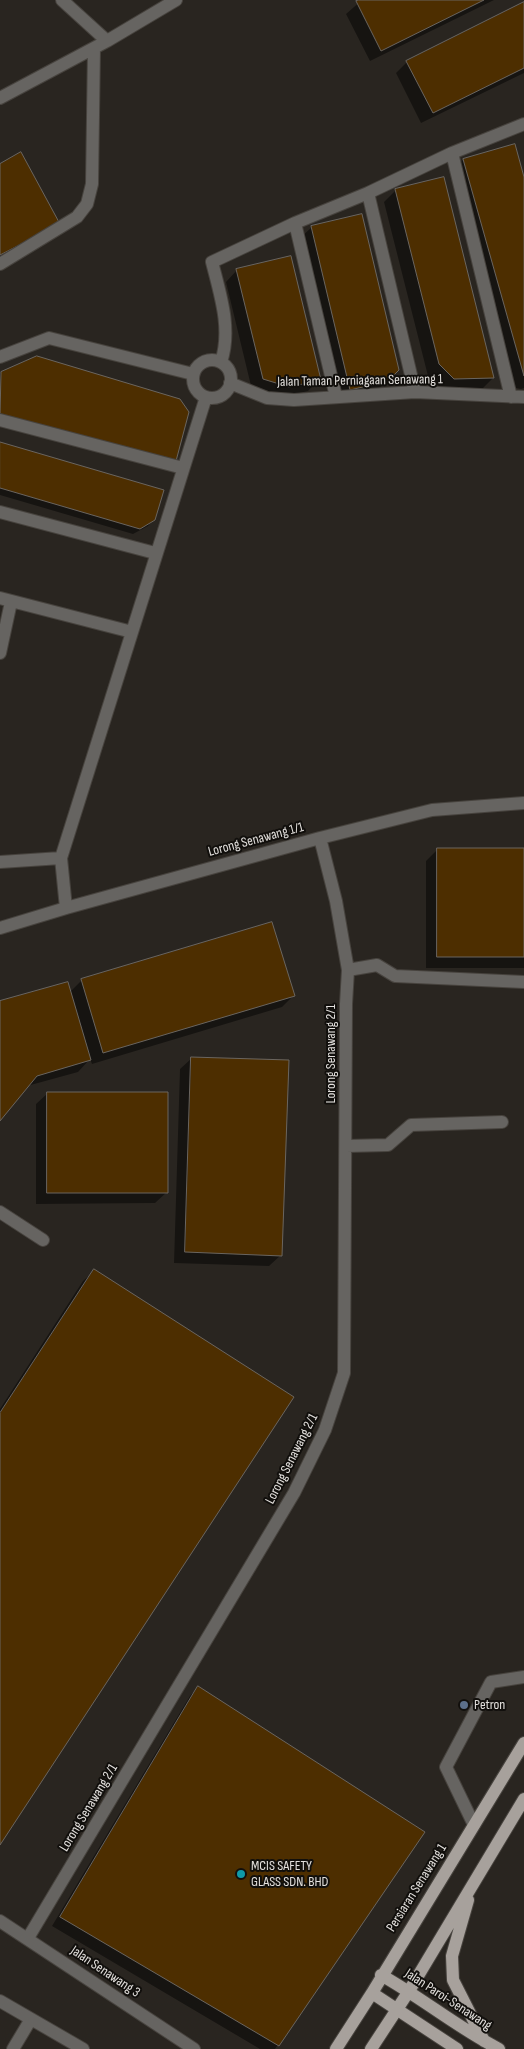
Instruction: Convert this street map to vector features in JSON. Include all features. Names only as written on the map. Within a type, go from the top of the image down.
[{"type":"main road","name":"Persiaran Senawang 1","points":[[336,2049],[524,1743]]},
{"type":"main road","points":[[371,2049],[409,1991],[524,1799]]},
{"type":"main road","points":[[473,1883],[452,1956],[453,1980],[484,2041]]},
{"type":"main road","name":"Jalan Paroi-Senawang","points":[[382,1975],[484,2041],[500,2049]]},
{"type":"main road","points":[[372,1993],[457,2049]]},
{"type":"street","points":[[62,0],[107,41]]},
{"type":"street","points":[[0,98],[107,41],[176,0]]},
{"type":"street","points":[[0,264],[77,217],[87,204],[92,184],[94,48]]},
{"type":"street","points":[[220,362],[223,355],[225,316],[212,262],[452,154],[524,124]]},
{"type":"street","points":[[452,154],[518,397]]},
{"type":"street","points":[[368,193],[414,392]]},
{"type":"street","points":[[295,224],[336,397]]},
{"type":"street","points":[[0,357],[49,338],[193,374]]},
{"type":"street","points":[[210,360],[220,362],[229,371],[230,383],[224,394],[218,397],[206,397],[196,390],[193,374],[204,362],[210,360]]},
{"type":"street","name":"Jalan Taman Perniagaan Senawang 1","points":[[230,383],[267,398],[294,400],[414,392],[518,397]]},
{"type":"street","points":[[66,908],[61,858],[155,553],[206,397]]},
{"type":"street","points":[[0,420],[183,468]]},
{"type":"street","points":[[0,512],[155,553]]},
{"type":"street","points":[[0,653],[6,600],[132,632]]},
{"type":"street","name":"Lorong Senawang 1/1","points":[[0,928],[320,838],[432,810],[524,802]]},
{"type":"street","name":"Lorong Senawang 2/1","points":[[28,1938],[294,1493],[326,1430],[344,1373],[346,1004],[348,970],[336,901],[320,838]]},
{"type":"street","points":[[0,862],[61,858]]},
{"type":"street","points":[[348,970],[377,965],[395,976],[524,982]]},
{"type":"street","points":[[346,1146],[388,1145],[410,1125],[502,1122]]},
{"type":"street","points":[[0,1212],[43,1240]]},
{"type":"street","points":[[474,1825],[446,1768],[491,1682],[524,1677]]},
{"type":"street","name":"Jalan Senawang 3","points":[[0,1921],[194,2049]]},
{"type":"street","points":[[0,2001],[83,2049]]},
{"type":"street","points":[[13,2049],[31,2019]]},
{"type":"building","points":[[484,0],[381,51],[356,1]]},
{"type":"building","points":[[524,2],[524,68],[433,113],[406,61]]},
{"type":"building","points":[[515,144],[524,177],[524,376],[463,159]]},
{"type":"building","points":[[21,152],[60,224],[0,255],[0,164]]},
{"type":"building","points":[[444,177],[494,378],[454,379],[439,364],[395,189]]},
{"type":"building","points":[[362,214],[399,370],[388,381],[350,390],[311,226]]},
{"type":"building","points":[[291,256],[321,380],[289,387],[263,379],[236,269]]},
{"type":"building","points":[[37,356],[180,399],[189,412],[176,461],[0,415],[1,372]]},
{"type":"building","points":[[0,442],[164,490],[155,520],[140,529],[0,488]]},
{"type":"building","points":[[437,848],[524,848],[524,957],[437,957]]},
{"type":"building","points":[[272,922],[295,996],[103,1053],[81,979]]},
{"type":"building","points":[[68,982],[91,1060],[37,1076],[0,1121],[0,1001]]},
{"type":"building","points":[[191,1057],[289,1060],[282,1256],[185,1252]]},
{"type":"building","points":[[47,1092],[168,1092],[168,1193],[47,1193]]},
{"type":"building","points":[[94,1269],[294,1397],[0,1845],[0,1413]]},
{"type":"building","name":"MCIS SAFETY GLASS SDN. BHD","points":[[198,1686],[425,1832],[279,2046],[60,1917]]},
{"type":"place","name":"Petron","points":[[464,1705]]},
{"type":"place","name":"MCIS SAFETY GLASS SDN. BHD","points":[[241,1874]]}]
